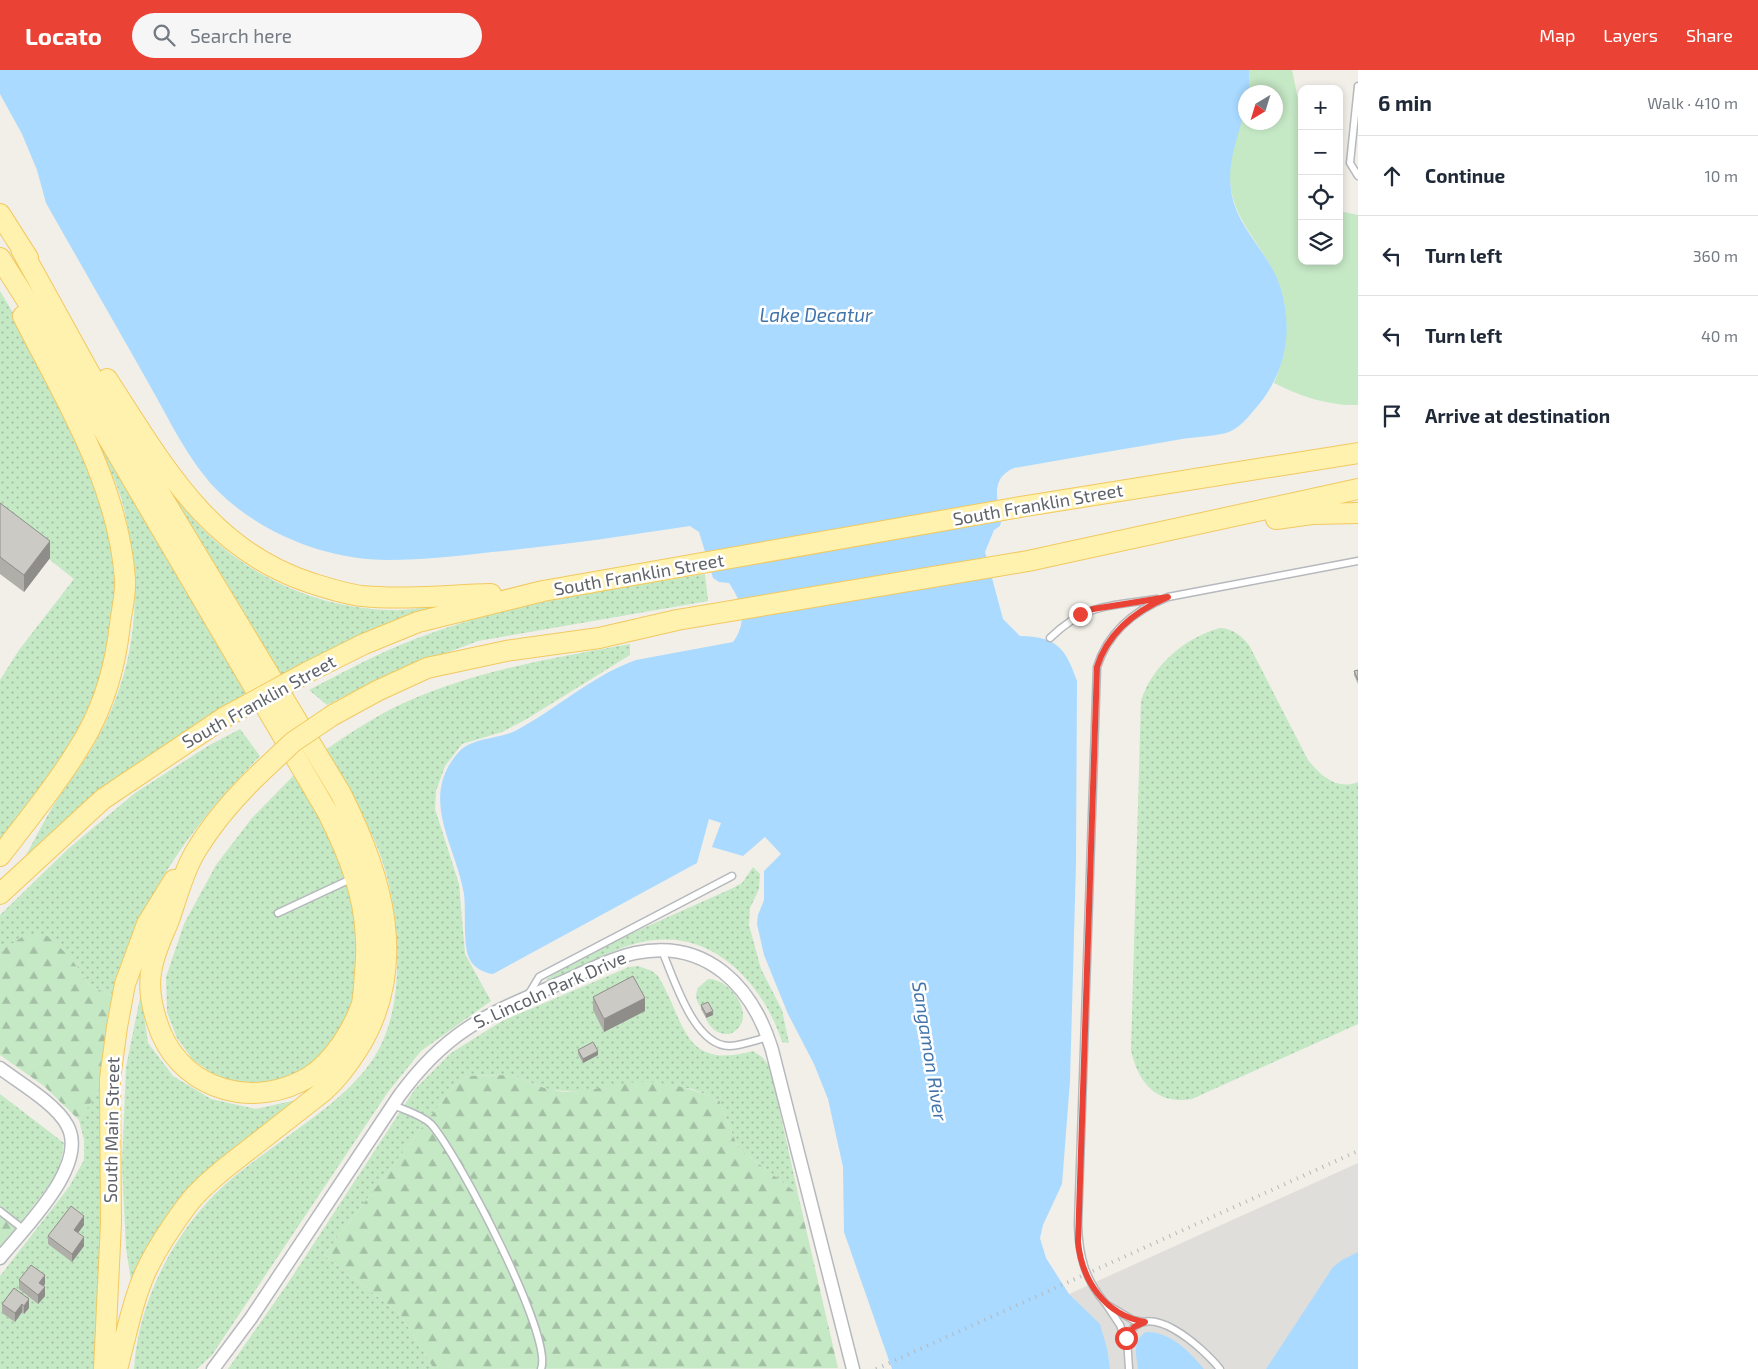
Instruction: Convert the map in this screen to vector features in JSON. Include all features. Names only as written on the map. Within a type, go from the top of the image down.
[{"type":"main road","points":[[0,214],[115,418],[341,794],[359,831],[374,870],[384,921],[386,970],[381,1002],[368,1034],[352,1059],[327,1088],[217,1174],[189,1202],[146,1271],[115,1368]]},
{"type":"main road","points":[[21,249],[179,489],[206,518],[251,555],[278,571],[303,581],[361,596],[418,596],[543,591]]},
{"type":"main road","points":[[0,258],[36,315],[328,812],[356,876],[364,908],[367,947],[362,1002],[351,1027],[332,1057],[310,1076],[285,1088],[252,1094],[226,1090],[201,1080],[180,1063],[166,1044],[154,1017],[150,991],[152,967],[196,851],[224,810],[260,773],[293,742],[333,715],[377,690],[427,668],[506,652],[599,638],[677,620],[1028,561],[1358,489]]},
{"type":"main road","points":[[0,272],[107,488],[117,524],[125,580],[118,643],[107,686],[87,735],[0,856]]},
{"type":"main road","name":"South Franklin Street","points":[[0,894],[104,800],[152,764],[226,717],[306,673],[364,644],[418,622],[543,591],[1026,506],[1358,453]]},
{"type":"main road","points":[[1152,534],[1312,514],[1358,506]]},
{"type":"main road","points":[[1312,514],[1358,513]]},
{"type":"main road","name":"South Main Street","points":[[115,1368],[110,1079],[117,1027],[125,984],[147,924],[177,875],[196,851]]},
{"type":"street","name":"S. Lincoln Park Drive","points":[[213,1369],[251,1318],[419,1068],[440,1047],[476,1022],[527,997],[622,957],[648,951],[662,951],[683,954],[705,962],[738,984],[753,1003],[768,1037],[853,1369]]},
{"type":"street","points":[[0,1068],[41,1099],[67,1123],[72,1136],[73,1149],[70,1161],[59,1184],[0,1258]]},
{"type":"lane","points":[[1358,86],[1350,163],[1358,176]]},
{"type":"lane","points":[[1050,638],[1073,618],[1085,611],[1358,561]]},
{"type":"lane","points":[[1129,1369],[1126,1346],[1120,1325],[1098,1295],[1083,1268],[1079,1254],[1078,1225],[1097,667],[1108,641],[1122,625],[1146,608],[1168,597]]},
{"type":"lane","points":[[278,912],[356,876]]},
{"type":"lane","points":[[527,997],[538,977],[732,876]]},
{"type":"lane","points":[[662,951],[694,1022],[706,1036],[716,1044],[730,1046],[768,1037]]},
{"type":"lane","points":[[393,1105],[431,1124],[470,1184],[496,1233],[540,1340],[544,1362],[541,1369]]},
{"type":"lane","points":[[0,1211],[23,1229]]},
{"type":"lane","points":[[1106,1304],[1133,1320],[1165,1324],[1177,1330],[1203,1350],[1220,1369]]},
{"type":"lane","points":[[1126,1346],[1129,1331],[1145,1322]]},
{"type":"shaded area","points":[[1358,1163],[1358,1369],[1110,1369],[1108,1351],[1078,1303],[1069,1294]]},
{"type":"green space","points":[[1249,70],[1292,70],[1298,99],[1298,265],[1343,265],[1343,212],[1358,215],[1358,405],[1325,402],[1274,383],[1284,351],[1286,320],[1284,304],[1280,289],[1266,258],[1239,214],[1231,187],[1230,164],[1238,130],[1283,130],[1283,85],[1250,85]]},
{"type":"green space","points":[[0,291],[25,333],[67,420],[106,512],[117,582],[105,671],[73,745],[0,845],[0,680],[19,650],[74,579],[0,520]]},
{"type":"green space","points":[[106,444],[250,692],[22,863],[53,806],[91,750],[107,720],[128,660],[135,598],[133,566],[122,501],[100,449]]},
{"type":"green space","points":[[166,481],[191,516],[215,541],[259,573],[309,595],[335,603],[362,608],[395,610],[432,607],[433,612],[279,676],[162,483]]},
{"type":"green space","points":[[705,574],[708,601],[478,641],[382,677],[327,705],[309,690],[402,644],[486,616],[558,599]]},
{"type":"green space","points":[[1220,628],[1236,633],[1249,645],[1308,760],[1313,766],[1324,776],[1336,783],[1350,784],[1358,782],[1358,1024],[1192,1099],[1169,1099],[1159,1095],[1144,1082],[1134,1062],[1131,1050],[1141,701],[1153,676],[1171,655],[1194,639]]},
{"type":"green space","points":[[630,644],[630,655],[525,720],[502,732],[462,744],[445,766],[436,791],[435,809],[459,884],[465,954],[491,1001],[421,1051],[388,1092],[212,1355],[197,1369],[134,1369],[142,1321],[150,1298],[159,1275],[184,1232],[215,1194],[248,1166],[345,1092],[356,1081],[375,1056],[382,1043],[391,1017],[396,989],[396,933],[390,891],[383,863],[368,826],[324,751],[354,731],[406,702],[460,681],[516,666]]},
{"type":"green space","points":[[240,729],[260,756],[224,794],[191,835],[162,879],[149,901],[134,934],[114,998],[89,984],[70,957],[5,948],[0,956],[0,915],[68,849],[135,793],[208,746]]},
{"type":"green space","points":[[296,773],[339,852],[355,905],[361,960],[353,1014],[326,1055],[292,1078],[250,1087],[218,1077],[193,1060],[177,1038],[167,1012],[166,977],[184,924],[216,865],[252,818]]},
{"type":"green space","points":[[753,867],[760,874],[759,889],[750,908],[749,925],[761,969],[782,1010],[789,1043],[782,1042],[764,1002],[751,984],[736,968],[718,955],[699,945],[678,940],[642,942],[614,951],[548,982],[546,980],[556,972],[612,942],[733,888],[742,883]]},
{"type":"green space","points":[[27,934],[47,936],[70,957],[89,984],[114,998],[100,1089],[79,1120],[44,1086],[0,1055],[0,956],[5,948]]},
{"type":"green space","points":[[638,966],[652,971],[658,976],[689,1038],[699,1048],[712,1054],[730,1055],[753,1051],[762,1057],[770,1067],[798,1194],[738,1148],[719,1100],[692,1089],[658,1084],[629,1083],[586,1092],[549,1090],[512,1075],[467,1076],[453,1087],[324,1255],[400,1314],[434,1369],[228,1369],[288,1283],[415,1089],[451,1053],[502,1021],[629,967]]},
{"type":"green space","points":[[708,979],[726,986],[739,1001],[743,1010],[743,1020],[739,1028],[730,1034],[718,1032],[710,1026],[706,1019],[713,1015],[705,1011],[697,1001],[696,993],[698,988]]},
{"type":"green space","points":[[141,993],[148,1043],[173,1076],[211,1099],[256,1109],[301,1099],[210,1167],[178,1204],[132,1287],[126,1248],[122,1165],[126,1067]]},
{"type":"green space","points":[[512,1075],[544,1088],[558,1091],[569,1092],[628,1083],[651,1082],[686,1088],[719,1100],[738,1148],[798,1194],[838,1368],[434,1369],[400,1314],[324,1255],[453,1087],[467,1076]]},
{"type":"green space","points":[[100,1089],[104,1163],[98,1369],[0,1369],[0,1276],[69,1187],[84,1160],[84,1140],[79,1120]]},
{"type":"green space","points":[[0,1094],[64,1143],[59,1172],[21,1222],[0,1206]]},
{"type":"green space","points":[[0,1206],[21,1222],[0,1248]]},
{"type":"water","name":"Lake Decatur","points":[[0,70],[1249,70],[1250,85],[1238,85],[1239,130],[1233,155],[1230,181],[1232,196],[1241,220],[1275,274],[1284,302],[1286,335],[1284,351],[1274,381],[1266,395],[1248,417],[1229,432],[1014,468],[1001,478],[998,484],[997,498],[1001,522],[1000,526],[994,530],[985,552],[1003,619],[1020,636],[1043,639],[1058,646],[1073,669],[1077,681],[1076,862],[1070,1081],[1062,1184],[1043,1225],[1040,1238],[1046,1258],[1069,1294],[1100,1324],[1108,1352],[1110,1369],[892,1369],[844,1232],[843,1167],[828,1099],[814,1064],[788,1014],[764,955],[757,924],[758,915],[764,900],[764,871],[781,854],[765,837],[743,856],[712,847],[721,823],[709,819],[697,863],[493,974],[479,969],[469,958],[465,937],[464,894],[443,823],[440,805],[441,788],[446,771],[463,748],[476,742],[515,731],[589,684],[620,667],[636,660],[733,642],[741,627],[740,605],[729,583],[719,582],[713,578],[699,532],[690,526],[542,547],[440,558],[388,560],[365,559],[318,549],[273,531],[252,519],[216,489],[188,452],[46,203],[37,170],[22,134],[0,94]]},
{"type":"water","points":[[1358,1252],[1358,1369],[1266,1369],[1333,1267]]},
{"type":"water","points":[[1146,1332],[1164,1335],[1179,1344],[1204,1369],[1138,1369],[1136,1348],[1139,1339]]},
{"type":"building","points":[[0,503],[50,541],[24,575],[0,557]]},
{"type":"building","points":[[1358,670],[1358,680],[1354,671]]},
{"type":"building","points":[[633,976],[645,998],[604,1019],[593,997]]},
{"type":"building","points":[[708,1002],[713,1011],[706,1014],[701,1005]]},
{"type":"building","points":[[593,1042],[598,1051],[583,1059],[578,1050]]},
{"type":"building","points":[[71,1206],[84,1216],[74,1230],[84,1237],[72,1254],[48,1236]]},
{"type":"building","points":[[31,1265],[45,1275],[39,1283],[45,1287],[38,1295],[19,1280]]},
{"type":"building","points":[[14,1288],[29,1299],[15,1313],[2,1304]]},
{"type":"railway","points":[[876,1369],[1358,1151]]},
{"type":"route","points":[[1080,614],[1093,609],[1168,597],[1134,615],[1122,625],[1108,641],[1097,667],[1078,1242],[1083,1268],[1098,1295],[1106,1304],[1122,1315],[1133,1320],[1145,1322],[1129,1331],[1126,1338]]},
{"type":"water label","name":"Sangamon River","points":[[930,1051]]}]
